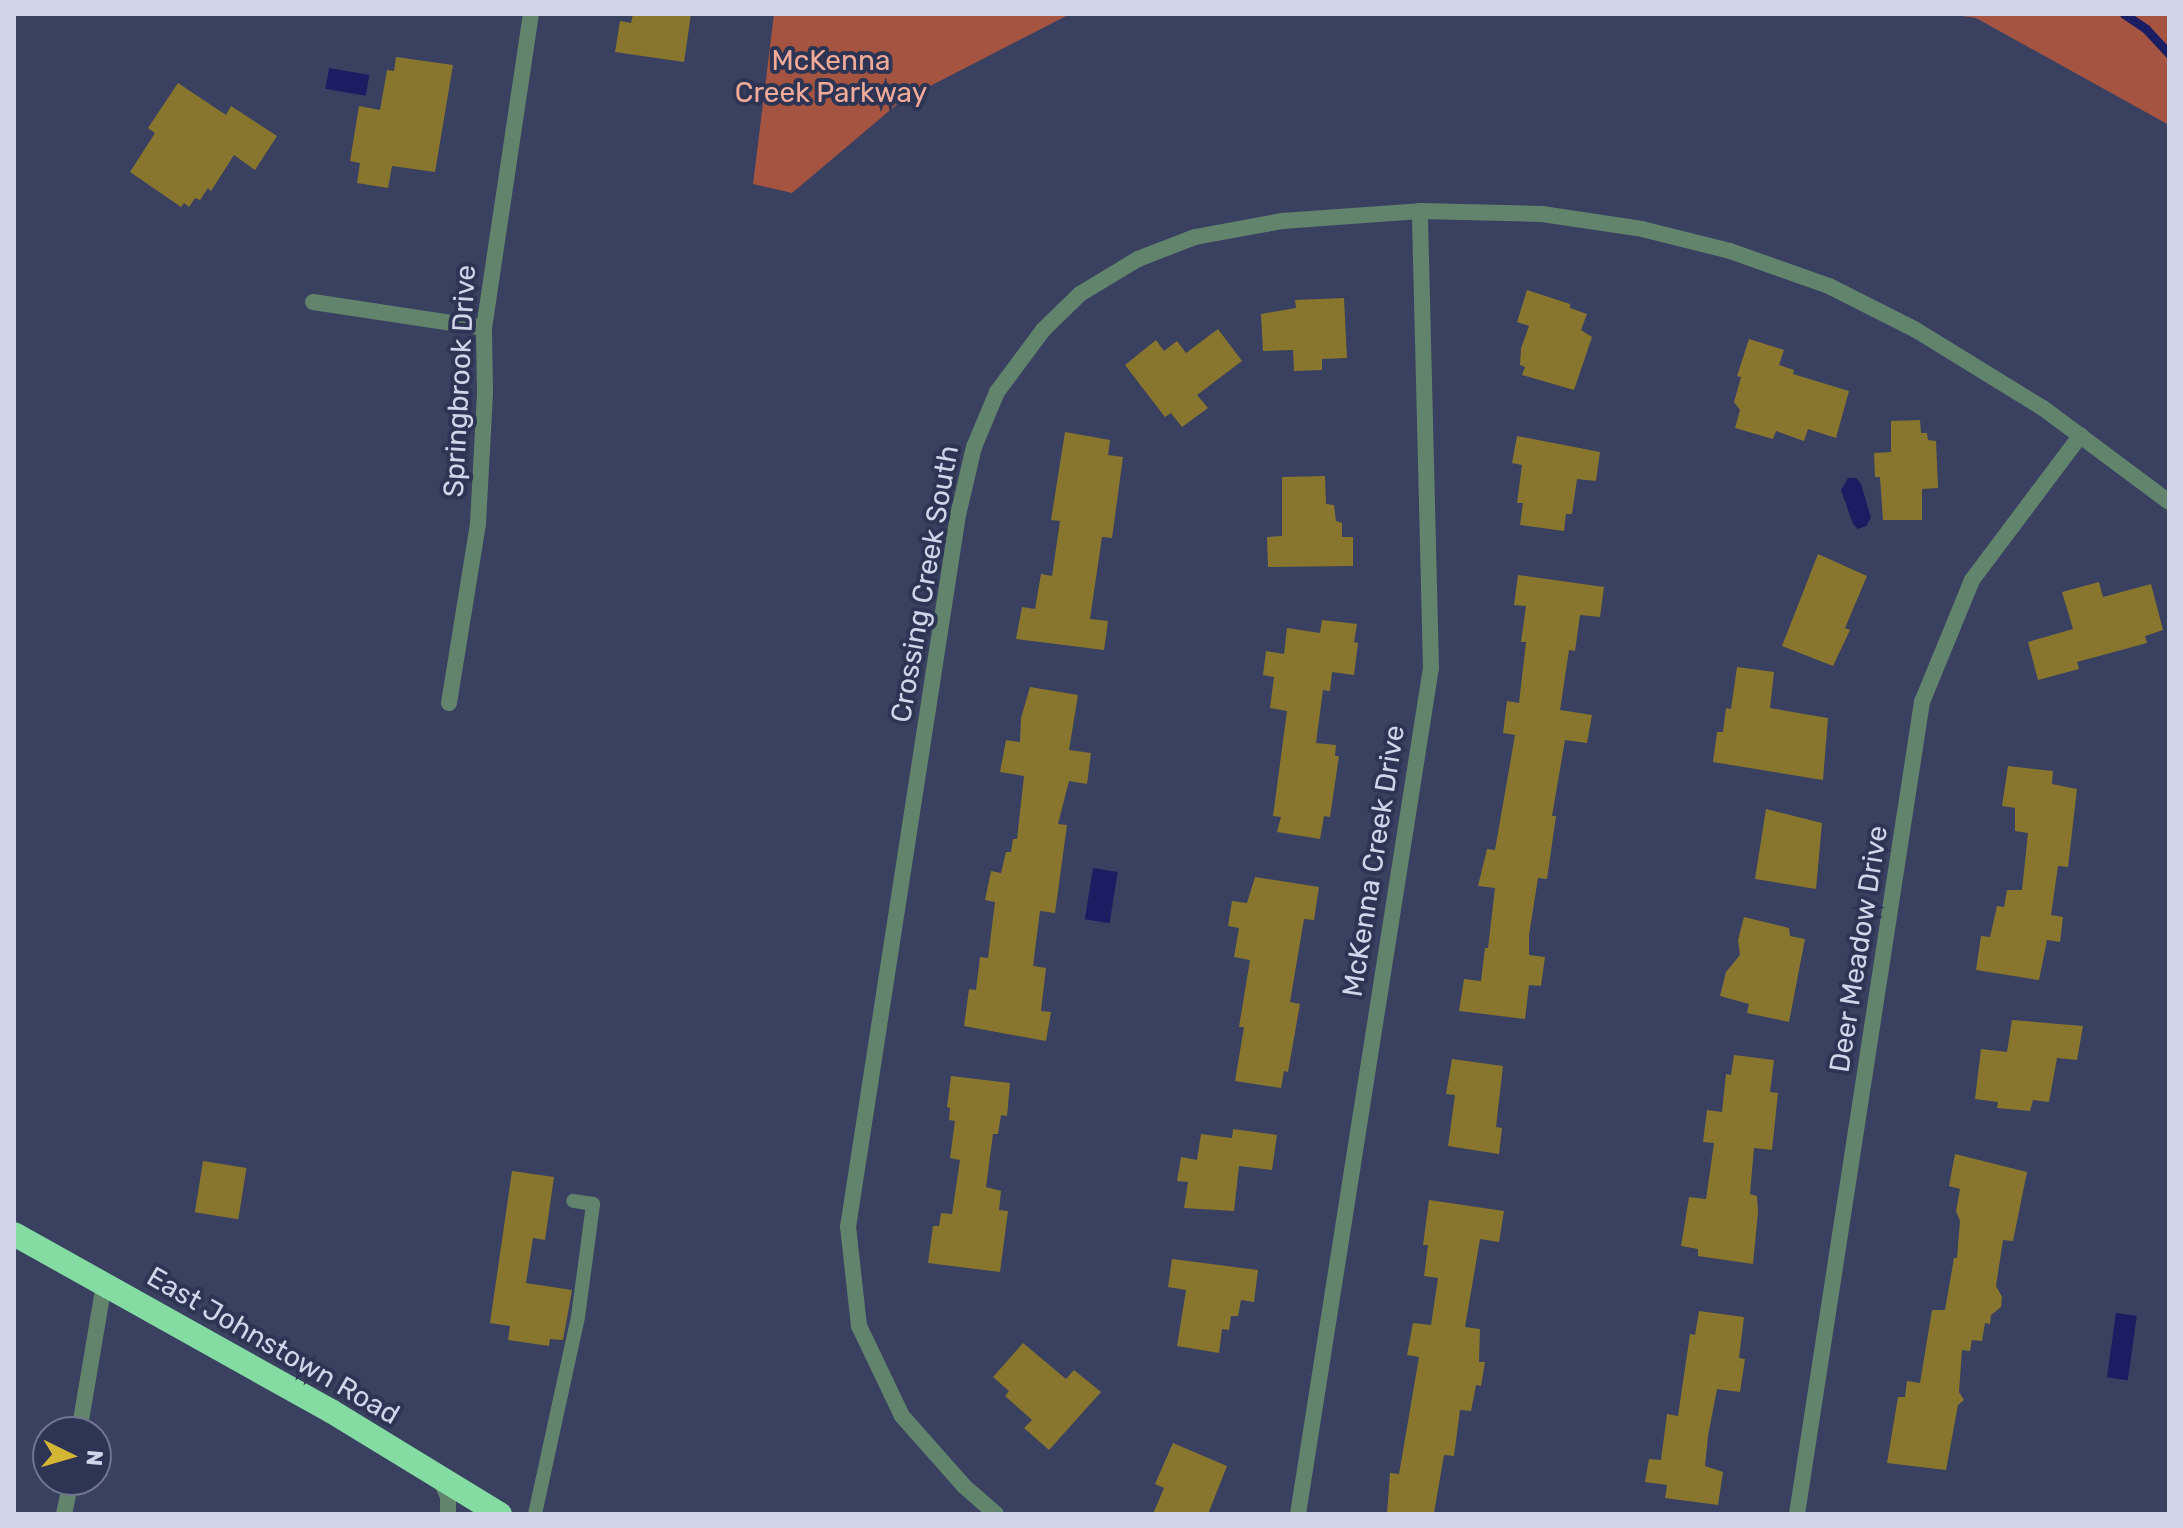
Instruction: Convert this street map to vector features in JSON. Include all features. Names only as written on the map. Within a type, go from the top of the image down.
[{"type":"highway","name":"East Johnstown Road","points":[[14,1234],[439,1476],[500,1514]]},
{"type":"street","name":"Springbrook Drive","points":[[449,703],[478,523],[485,393],[484,328],[531,14]]},
{"type":"street","name":"Crossing Creek South","points":[[996,1514],[964,1486],[902,1416],[859,1326],[848,1227],[955,530],[974,447],[997,392],[1043,330],[1080,294],[1138,259],[1195,237],[1282,221],[1420,211],[1542,214],[1642,229],[1730,251],[1829,286],[1916,330],[2043,408],[2169,502]]},
{"type":"street","name":"McKenna Creek Drive","points":[[1298,1514],[1431,668],[1420,211]]},
{"type":"street","points":[[313,302],[484,328]]},
{"type":"street","name":"Deer Meadow Drive","points":[[1797,1514],[1922,702],[1972,580],[2081,435]]},
{"type":"street","points":[[82,1416],[104,1284]]},
{"type":"street","points":[[439,1476],[448,1497],[448,1514]]},
{"type":"lane","points":[[535,1514],[578,1317],[593,1204],[573,1201]]},
{"type":"green space","name":"McKenna Creek Parkway","points":[[774,14],[1070,14],[901,101],[792,193],[753,184]]},
{"type":"green space","points":[[1948,14],[2169,14],[2169,125],[1976,18]]},
{"type":"shaded area","points":[[329,68],[369,75],[366,96],[325,89]]},
{"type":"shaded area","points":[[1848,478],[1856,478],[1861,484],[1871,518],[1866,526],[1858,529],[1853,524],[1841,490]]},
{"type":"shaded area","points":[[1093,868],[1118,872],[1110,923],[1085,919]]},
{"type":"shaded area","points":[[2116,1313],[2137,1316],[2128,1380],[2107,1377]]},
{"type":"building","points":[[633,14],[691,14],[684,62],[615,52],[620,21],[631,23]]},
{"type":"building","points":[[396,57],[453,65],[435,172],[392,166],[388,188],[357,183],[360,163],[350,161],[359,106],[380,110],[387,70],[394,71]]},
{"type":"building","points":[[178,83],[226,115],[231,106],[277,136],[255,170],[234,155],[211,191],[208,188],[200,200],[195,198],[189,207],[184,203],[181,207],[130,172],[155,133],[148,128]]},
{"type":"building","points":[[1527,290],[1570,304],[1570,308],[1587,314],[1581,330],[1592,337],[1574,390],[1522,375],[1525,367],[1520,365],[1521,348],[1529,326],[1517,322]]},
{"type":"building","points":[[1344,298],[1347,358],[1322,359],[1322,370],[1294,371],[1293,350],[1263,351],[1261,314],[1296,308],[1295,300]]},
{"type":"building","points":[[1218,329],[1242,361],[1197,395],[1208,408],[1182,427],[1171,413],[1165,417],[1125,365],[1156,340],[1164,351],[1177,341],[1186,353]]},
{"type":"building","points":[[1749,339],[1784,350],[1779,365],[1794,370],[1793,374],[1849,391],[1836,438],[1808,429],[1804,441],[1776,431],[1773,439],[1735,428],[1740,410],[1734,402],[1741,377],[1737,376]]},
{"type":"building","points":[[1920,420],[1921,433],[1927,433],[1928,440],[1936,441],[1938,488],[1922,489],[1922,520],[1883,520],[1880,477],[1875,477],[1874,453],[1891,452],[1891,421]]},
{"type":"building","points":[[1065,432],[1110,440],[1108,455],[1123,457],[1112,538],[1102,537],[1090,619],[1108,621],[1104,650],[1016,639],[1022,607],[1035,609],[1041,574],[1052,576],[1060,521],[1051,520]]},
{"type":"building","points":[[1517,436],[1600,452],[1596,481],[1577,479],[1572,514],[1566,514],[1564,531],[1520,525],[1523,503],[1517,503],[1522,465],[1512,463]]},
{"type":"building","points":[[1325,476],[1326,504],[1334,505],[1336,521],[1342,523],[1342,537],[1353,537],[1353,566],[1268,567],[1267,537],[1282,536],[1282,477]]},
{"type":"building","points":[[1818,554],[1867,576],[1845,628],[1850,630],[1833,666],[1782,646]]},
{"type":"building","points":[[1518,575],[1604,587],[1600,617],[1580,615],[1575,651],[1569,650],[1560,710],[1592,715],[1587,743],[1565,740],[1552,816],[1556,816],[1547,879],[1538,878],[1529,935],[1529,955],[1545,957],[1541,986],[1529,985],[1525,1019],[1459,1011],[1464,979],[1481,981],[1485,948],[1488,948],[1495,888],[1478,886],[1487,849],[1495,850],[1515,735],[1503,733],[1507,701],[1519,703],[1526,642],[1521,642],[1526,606],[1514,605]]},
{"type":"building","points":[[2099,582],[2103,597],[2151,584],[2163,630],[2145,636],[2147,643],[2077,662],[2079,669],[2038,680],[2028,642],[2073,629],[2062,592]]},
{"type":"building","points":[[1322,620],[1357,624],[1354,642],[1358,643],[1354,675],[1332,672],[1330,691],[1323,690],[1316,743],[1336,745],[1335,756],[1339,756],[1330,817],[1324,816],[1320,839],[1277,832],[1281,817],[1273,816],[1287,711],[1270,708],[1274,677],[1263,675],[1266,651],[1284,654],[1287,628],[1320,633]]},
{"type":"building","points":[[1737,667],[1774,672],[1770,708],[1828,718],[1823,780],[1713,762],[1717,732],[1723,732],[1726,708],[1731,709]]},
{"type":"building","points":[[1030,687],[1078,695],[1069,750],[1091,753],[1087,784],[1069,781],[1058,824],[1067,825],[1055,913],[1040,911],[1033,966],[1046,968],[1041,1011],[1051,1012],[1046,1041],[964,1026],[969,989],[976,990],[980,957],[988,958],[995,902],[985,900],[991,871],[1001,873],[1006,852],[1011,852],[1013,839],[1017,839],[1024,776],[1000,772],[1006,740],[1020,742],[1021,718]]},
{"type":"building","points":[[2008,766],[2053,771],[2052,784],[2077,789],[2068,867],[2058,866],[2051,915],[2063,917],[2060,942],[2047,940],[2039,980],[1976,970],[1981,936],[1990,937],[1997,906],[2004,907],[2007,890],[2022,890],[2028,833],[2015,831],[2015,808],[2002,806]]},
{"type":"building","points":[[1766,809],[1822,823],[1816,889],[1755,879]]},
{"type":"building","points":[[1255,877],[1319,887],[1314,920],[1304,919],[1290,1002],[1300,1004],[1288,1072],[1284,1071],[1281,1088],[1235,1081],[1244,1027],[1239,1027],[1250,960],[1234,957],[1239,928],[1228,926],[1232,901],[1247,903]]},
{"type":"building","points":[[1744,917],[1789,928],[1790,936],[1805,939],[1789,1022],[1747,1013],[1749,1004],[1720,996],[1726,972],[1740,955],[1738,940]]},
{"type":"building","points":[[2012,1020],[2083,1026],[2077,1060],[2057,1058],[2049,1102],[2033,1100],[2030,1111],[1997,1108],[1998,1102],[1975,1099],[1981,1049],[2007,1052]]},
{"type":"building","points":[[1734,1055],[1774,1060],[1770,1092],[1778,1093],[1772,1150],[1754,1148],[1750,1194],[1757,1196],[1758,1212],[1753,1264],[1698,1256],[1698,1249],[1681,1246],[1689,1197],[1706,1199],[1714,1143],[1703,1142],[1707,1110],[1722,1112],[1726,1074],[1731,1075]]},
{"type":"building","points":[[1452,1059],[1503,1066],[1496,1127],[1502,1128],[1499,1154],[1448,1146],[1455,1095],[1446,1094]]},
{"type":"building","points":[[951,1076],[1010,1083],[1007,1116],[1001,1115],[998,1134],[993,1134],[986,1187],[1001,1191],[999,1210],[1008,1211],[1000,1272],[928,1263],[933,1226],[939,1226],[941,1213],[952,1214],[960,1160],[950,1158],[955,1121],[949,1120],[950,1108],[947,1107]]},
{"type":"building","points":[[1233,1129],[1277,1135],[1272,1170],[1239,1166],[1234,1211],[1184,1208],[1188,1182],[1177,1181],[1181,1157],[1197,1160],[1201,1134],[1232,1138]]},
{"type":"building","points":[[1955,1154],[2027,1172],[2013,1241],[2003,1240],[1996,1286],[2002,1297],[2001,1307],[1991,1315],[1990,1324],[1985,1323],[1982,1341],[1972,1340],[1970,1351],[1962,1350],[1959,1392],[1964,1400],[1958,1405],[1946,1470],[1887,1463],[1898,1397],[1905,1397],[1907,1381],[1920,1383],[1932,1310],[1945,1310],[1954,1258],[1957,1258],[1960,1221],[1956,1211],[1960,1189],[1949,1186]]},
{"type":"building","points":[[203,1161],[246,1168],[238,1219],[195,1212]]},
{"type":"building","points":[[512,1171],[554,1177],[545,1240],[533,1238],[526,1283],[572,1290],[563,1340],[550,1339],[549,1346],[508,1340],[510,1326],[490,1323]]},
{"type":"building","points":[[1429,1200],[1504,1211],[1499,1242],[1480,1239],[1465,1327],[1480,1329],[1479,1362],[1485,1362],[1481,1386],[1476,1385],[1471,1411],[1460,1410],[1454,1456],[1444,1455],[1434,1513],[1387,1514],[1390,1473],[1399,1474],[1419,1357],[1407,1355],[1413,1323],[1431,1325],[1438,1278],[1424,1276],[1428,1245],[1423,1245]]},
{"type":"building","points":[[1172,1259],[1258,1270],[1254,1302],[1241,1300],[1238,1316],[1231,1316],[1229,1330],[1222,1329],[1219,1353],[1177,1346],[1186,1290],[1168,1287]]},
{"type":"building","points":[[1699,1311],[1744,1317],[1739,1358],[1745,1359],[1740,1392],[1717,1389],[1708,1436],[1705,1466],[1723,1472],[1718,1505],[1665,1498],[1667,1485],[1645,1482],[1649,1459],[1661,1460],[1667,1414],[1678,1416],[1690,1334],[1695,1335]]},
{"type":"building","points":[[1023,1343],[1066,1379],[1074,1370],[1101,1392],[1049,1450],[1024,1428],[1032,1420],[1005,1396],[1009,1391],[993,1377]]},
{"type":"building","points":[[1173,1443],[1227,1466],[1208,1514],[1153,1514],[1164,1488],[1155,1484]]},
{"type":"waterway","points":[[2124,14],[2146,29],[2169,54]]}]
